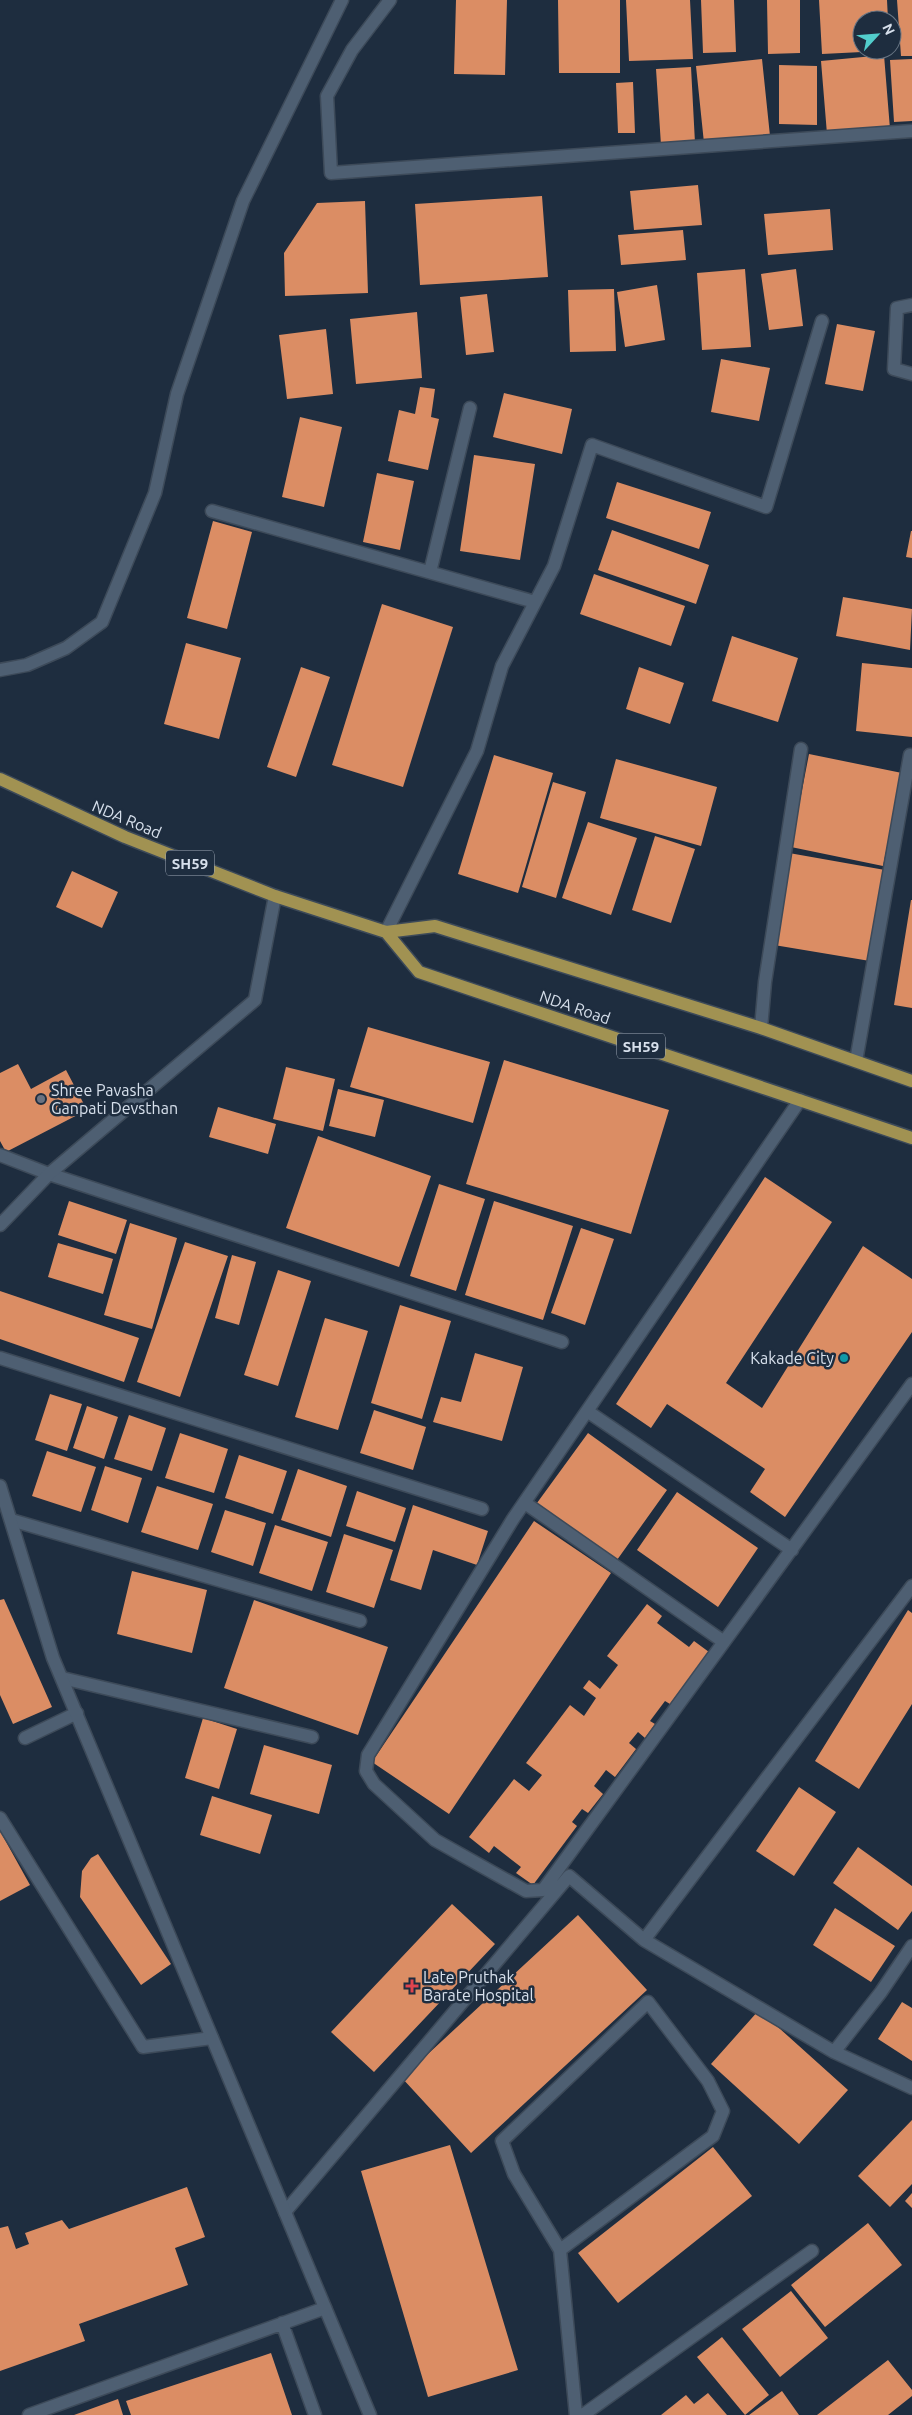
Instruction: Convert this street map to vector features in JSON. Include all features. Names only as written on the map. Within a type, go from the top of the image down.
[{"type":"main road","name":"NDA Road","points":[[0,779],[125,837],[275,896],[386,932],[435,926],[760,1028],[912,1080]]},
{"type":"main road","name":"NDA Road","points":[[386,932],[420,972],[912,1138]]},
{"type":"street","points":[[0,670],[27,665],[66,648],[102,622],[155,493],[177,394],[243,201],[342,0]]},
{"type":"street","points":[[390,0],[352,50],[327,96],[331,173],[912,131]]},
{"type":"street","points":[[912,304],[897,308],[894,369],[912,374]]},
{"type":"street","points":[[386,932],[477,751],[502,666],[554,566],[592,445],[766,507],[822,321]]},
{"type":"street","points":[[430,572],[470,408]]},
{"type":"street","points":[[212,511],[535,602]]},
{"type":"street","points":[[760,1028],[765,982],[801,749]]},
{"type":"street","points":[[856,1061],[910,755]]},
{"type":"street","points":[[0,1225],[49,1174],[255,1000],[275,896]]},
{"type":"street","points":[[800,1100],[587,1410],[525,1504],[368,1755],[366,1771],[374,1784],[435,1840],[526,1891],[543,1890],[912,1384]]},
{"type":"street","points":[[0,1155],[49,1174],[562,1342]]},
{"type":"street","points":[[0,1358],[482,1510]]},
{"type":"street","points":[[587,1410],[792,1550]]},
{"type":"street","points":[[0,1486],[54,1658],[370,2415]]},
{"type":"street","points":[[525,1504],[724,1642]]},
{"type":"street","points":[[10,1520],[360,1621]]},
{"type":"street","points":[[644,1940],[912,1586]]},
{"type":"street","points":[[62,1678],[312,1737]]},
{"type":"street","points":[[25,1738],[77,1713]]},
{"type":"street","points":[[0,1818],[143,2047],[212,2038]]},
{"type":"street","points":[[285,2212],[569,1876],[644,1940],[834,2052],[912,2088]]},
{"type":"street","points":[[834,2052],[881,1992],[912,1946]]},
{"type":"street","points":[[560,2250],[713,2136],[723,2111],[708,2081],[648,2002],[502,2140],[514,2174],[560,2250],[576,2415]]},
{"type":"street","points":[[583,2415],[812,2251]]},
{"type":"street","points":[[29,2415],[325,2308]]},
{"type":"street","points":[[282,2324],[315,2415]]},
{"type":"building","points":[[456,0],[507,0],[505,75],[454,74]]},
{"type":"building","points":[[558,0],[620,0],[620,73],[559,73]]},
{"type":"building","points":[[626,0],[690,0],[693,59],[629,61]]},
{"type":"building","points":[[701,0],[734,0],[736,52],[703,53]]},
{"type":"building","points":[[767,0],[800,0],[800,53],[768,54]]},
{"type":"building","points":[[819,0],[887,0],[888,10],[852,10],[852,52],[822,54]]},
{"type":"building","points":[[897,0],[912,0],[912,56],[902,56],[902,10],[898,10]]},
{"type":"building","points":[[852,58],[852,60],[884,60],[890,129],[827,134],[821,61]]},
{"type":"building","points":[[762,59],[770,136],[704,143],[696,66]]},
{"type":"building","points":[[912,59],[912,121],[894,122],[890,60]]},
{"type":"building","points":[[779,65],[817,66],[817,125],[779,124]]},
{"type":"building","points":[[691,67],[695,143],[661,145],[656,69]]},
{"type":"building","points":[[633,82],[635,133],[618,133],[616,83]]},
{"type":"building","points":[[698,185],[702,225],[634,230],[630,191]]},
{"type":"building","points":[[542,196],[548,277],[420,285],[415,204]]},
{"type":"building","points":[[365,201],[368,293],[285,296],[284,253],[317,203]]},
{"type":"building","points":[[830,209],[833,250],[768,255],[764,214]]},
{"type":"building","points":[[683,230],[686,260],[621,265],[618,235]]},
{"type":"building","points":[[745,269],[751,347],[702,350],[697,273]]},
{"type":"building","points":[[796,269],[803,326],[769,330],[761,274]]},
{"type":"building","points":[[657,285],[665,340],[625,347],[617,292]]},
{"type":"building","points":[[614,289],[616,351],[570,352],[568,290]]},
{"type":"building","points":[[487,294],[494,352],[466,355],[460,297]]},
{"type":"building","points":[[417,312],[422,378],[356,384],[350,319]]},
{"type":"building","points":[[837,324],[875,331],[863,391],[825,384]]},
{"type":"building","points":[[326,329],[333,394],[287,399],[279,335]]},
{"type":"building","points":[[721,359],[770,368],[759,421],[711,412]]},
{"type":"building","points":[[420,387],[435,389],[431,417],[439,419],[428,470],[388,461],[399,410],[415,414]]},
{"type":"building","points":[[504,393],[572,409],[562,454],[493,437]]},
{"type":"building","points":[[300,417],[342,427],[324,507],[282,497]]},
{"type":"building","points":[[474,455],[535,464],[520,560],[460,551]]},
{"type":"building","points":[[377,473],[414,481],[400,550],[363,542]]},
{"type":"building","points":[[617,482],[711,512],[699,549],[606,518]]},
{"type":"building","points":[[213,521],[252,532],[227,629],[187,618]]},
{"type":"building","points":[[612,530],[709,565],[696,604],[598,570]]},
{"type":"building","points":[[912,531],[912,558],[906,557]]},
{"type":"building","points":[[594,574],[685,606],[671,646],[580,614]]},
{"type":"building","points":[[843,597],[912,609],[910,650],[836,636]]},
{"type":"building","points":[[382,604],[453,627],[403,787],[332,765]]},
{"type":"building","points":[[732,636],[798,658],[778,722],[712,701]]},
{"type":"building","points":[[186,643],[241,658],[219,739],[164,724]]},
{"type":"building","points":[[862,663],[912,668],[912,737],[856,731]]},
{"type":"building","points":[[301,667],[330,677],[296,777],[267,767]]},
{"type":"building","points":[[639,667],[684,683],[670,724],[626,709]]},
{"type":"building","points":[[809,754],[902,773],[883,866],[791,847]]},
{"type":"building","points":[[494,755],[553,773],[518,893],[458,874]]},
{"type":"building","points":[[616,759],[717,787],[701,846],[600,818]]},
{"type":"building","points":[[553,782],[586,792],[556,898],[522,887]]},
{"type":"building","points":[[588,822],[637,838],[611,915],[562,898]]},
{"type":"building","points":[[655,836],[695,849],[671,923],[632,910]]},
{"type":"building","points":[[789,853],[885,870],[870,961],[774,945]]},
{"type":"building","points":[[72,871],[118,892],[102,928],[56,907]]},
{"type":"building","points":[[912,900],[912,1008],[894,1005]]},
{"type":"building","points":[[368,1027],[490,1062],[473,1123],[350,1087]]},
{"type":"building","points":[[504,1060],[669,1110],[631,1234],[466,1184]]},
{"type":"building","name":"Shree Pavasha Ganpati Devsthan","points":[[18,1064],[31,1089],[66,1070],[87,1110],[6,1152],[0,1141],[0,1073]]},
{"type":"building","points":[[286,1067],[335,1079],[323,1131],[273,1119]]},
{"type":"building","points":[[338,1089],[384,1100],[375,1137],[329,1126]]},
{"type":"building","points":[[218,1107],[276,1124],[268,1154],[209,1137]]},
{"type":"building","points":[[318,1136],[431,1176],[399,1267],[286,1228]]},
{"type":"building","name":"Kakade City","points":[[765,1177],[832,1222],[726,1383],[762,1408],[863,1246],[912,1279],[912,1332],[785,1517],[750,1492],[765,1469],[667,1404],[651,1428],[616,1404]]},
{"type":"building","points":[[439,1184],[485,1199],[456,1291],[410,1276]]},
{"type":"building","points":[[69,1201],[127,1220],[116,1254],[58,1235]]},
{"type":"building","points":[[494,1201],[573,1226],[543,1320],[465,1295]]},
{"type":"building","points":[[130,1223],[177,1238],[152,1329],[104,1315]]},
{"type":"building","points":[[581,1228],[614,1239],[585,1325],[551,1313]]},
{"type":"building","points":[[185,1242],[228,1256],[180,1397],[137,1382]]},
{"type":"building","points":[[58,1243],[113,1259],[103,1294],[48,1277]]},
{"type":"building","points":[[232,1255],[256,1262],[239,1325],[215,1318]]},
{"type":"building","points":[[278,1270],[311,1281],[278,1386],[244,1375]]},
{"type":"building","points":[[0,1291],[139,1338],[124,1382],[0,1339]]},
{"type":"building","points":[[400,1305],[451,1321],[422,1419],[371,1403]]},
{"type":"building","points":[[325,1318],[368,1331],[338,1430],[295,1417]]},
{"type":"building","points":[[475,1353],[523,1367],[502,1441],[433,1422],[441,1397],[461,1402]]},
{"type":"building","points":[[50,1394],[82,1404],[67,1451],[35,1440]]},
{"type":"building","points":[[87,1406],[118,1417],[104,1459],[73,1448]]},
{"type":"building","points":[[374,1410],[426,1427],[413,1470],[360,1453]]},
{"type":"building","points":[[129,1415],[166,1428],[152,1471],[114,1459]]},
{"type":"building","points":[[180,1433],[228,1449],[214,1493],[165,1478]]},
{"type":"building","points":[[588,1433],[667,1490],[617,1560],[537,1503]]},
{"type":"building","points":[[47,1451],[96,1467],[81,1512],[32,1496]]},
{"type":"building","points":[[239,1455],[287,1471],[273,1514],[225,1498]]},
{"type":"building","points":[[105,1466],[142,1478],[128,1523],[91,1510]]},
{"type":"building","points":[[298,1469],[347,1486],[331,1537],[281,1520]]},
{"type":"building","points":[[157,1486],[213,1504],[198,1550],[141,1532]]},
{"type":"building","points":[[357,1491],[406,1508],[395,1542],[346,1526]]},
{"type":"building","points":[[677,1492],[758,1548],[718,1607],[637,1550]]},
{"type":"building","points":[[413,1505],[488,1531],[477,1565],[433,1550],[421,1590],[390,1580]]},
{"type":"building","points":[[225,1510],[266,1523],[253,1566],[211,1552]]},
{"type":"building","points":[[534,1521],[611,1573],[449,1814],[372,1762]]},
{"type":"building","points":[[275,1525],[328,1542],[312,1591],[259,1573]]},
{"type":"building","points":[[344,1534],[393,1550],[374,1608],[326,1592]]},
{"type":"building","points":[[132,1571],[207,1590],[192,1653],[117,1634]]},
{"type":"building","points":[[4,1599],[52,1707],[13,1724],[0,1695],[0,1600]]},
{"type":"building","points":[[254,1600],[388,1647],[358,1735],[224,1688]]},
{"type":"building","points":[[647,1604],[662,1616],[657,1623],[689,1647],[694,1641],[709,1652],[670,1704],[665,1701],[650,1721],[655,1724],[645,1738],[638,1732],[629,1743],[636,1749],[615,1777],[606,1770],[594,1786],[603,1794],[588,1813],[582,1809],[572,1822],[577,1826],[533,1885],[516,1873],[521,1867],[494,1846],[489,1853],[469,1837],[514,1779],[529,1791],[542,1775],[526,1763],[570,1705],[584,1716],[596,1698],[583,1688],[589,1680],[600,1689],[618,1665],[607,1656]]},
{"type":"building","points":[[908,1610],[912,1613],[912,1704],[859,1789],[815,1761]]},
{"type":"building","points":[[203,1718],[237,1729],[219,1789],[185,1778]]},
{"type":"building","points":[[264,1745],[332,1765],[319,1814],[250,1794]]},
{"type":"building","points":[[799,1787],[836,1812],[794,1876],[756,1851]]},
{"type":"building","points":[[212,1796],[272,1815],[260,1854],[200,1835]]},
{"type":"building","points":[[0,1831],[30,1885],[0,1901]]},
{"type":"building","points":[[858,1847],[912,1886],[912,1911],[898,1930],[833,1883]]},
{"type":"building","points":[[98,1854],[171,1964],[141,1985],[80,1897],[82,1871],[91,1858]]},
{"type":"building","points":[[452,1904],[495,1944],[374,2072],[331,2032]]},
{"type":"building","points":[[835,1908],[895,1946],[871,1982],[813,1945]]},
{"type":"building","points":[[578,1915],[647,1990],[471,2153],[402,2078]]},
{"type":"building","points":[[902,2002],[912,2008],[912,2061],[878,2039]]},
{"type":"building","points":[[759,2010],[848,2090],[799,2144],[711,2064]]},
{"type":"building","points":[[912,2120],[912,2184],[890,2207],[858,2176]]},
{"type":"building","points":[[450,2145],[518,2370],[428,2397],[361,2171]]},
{"type":"building","points":[[713,2147],[752,2196],[618,2303],[578,2253]]},
{"type":"building","points":[[187,2187],[205,2237],[175,2248],[188,2285],[79,2324],[85,2341],[0,2371],[0,2228],[8,2226],[16,2249],[29,2244],[25,2233],[62,2220],[69,2229]]},
{"type":"building","points":[[912,2193],[912,2208],[905,2201]]},
{"type":"building","points":[[868,2223],[902,2265],[825,2327],[791,2285]]},
{"type":"building","points":[[791,2291],[828,2338],[780,2377],[742,2329]]},
{"type":"building","points":[[722,2337],[769,2395],[745,2415],[697,2357]]},
{"type":"building","points":[[271,2353],[292,2415],[131,2415],[126,2401]]},
{"type":"building","points":[[888,2360],[912,2390],[912,2396],[888,2415],[817,2415]]},
{"type":"building","points":[[782,2391],[799,2415],[749,2415]]},
{"type":"building","points":[[708,2393],[727,2415],[661,2415],[686,2395],[694,2404]]},
{"type":"building","points":[[118,2399],[123,2415],[74,2415]]},
{"type":"place","name":"Shree Pavasha Ganpati Devsthan","points":[[41,1099]]},
{"type":"place","name":"Kakade City","points":[[844,1358]]},
{"type":"place","name":"Late Pruthak Barate Hospital","points":[[412,1986]]}]
